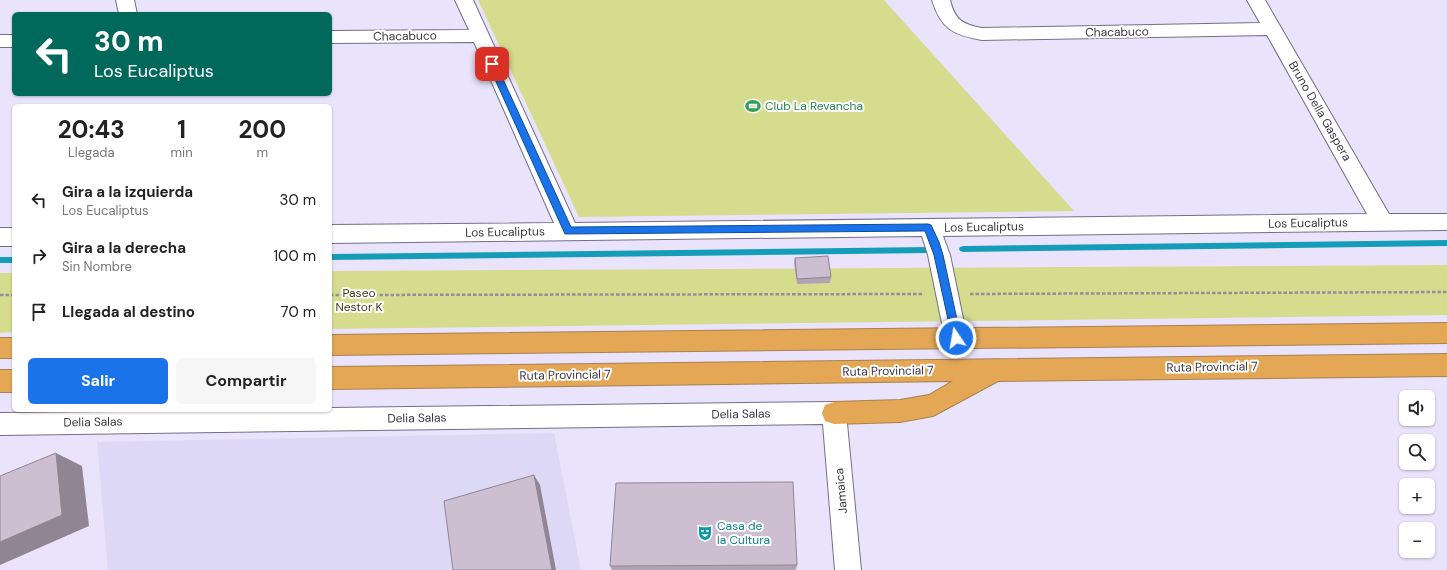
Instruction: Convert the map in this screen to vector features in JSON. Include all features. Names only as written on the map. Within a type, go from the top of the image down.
[{"type":"highway","points":[[332,345],[1447,332]]},
{"type":"highway","points":[[0,348],[12,348]]},
{"type":"highway","name":"Ruta Provincial 7","points":[[332,378],[1447,365]]},
{"type":"highway","points":[[834,413],[900,411],[933,405],[996,370]]},
{"type":"highway","points":[[0,381],[12,381]]},
{"type":"street","points":[[125,0],[128,12]]},
{"type":"street","points":[[464,0],[568,231]]},
{"type":"street","name":"Chacabuco","points":[[941,0],[947,19],[961,29],[993,35],[1272,29]]},
{"type":"street","name":"Bruno Della Gaspera","points":[[1256,0],[1383,222]]},
{"type":"street","name":"Chacabuco","points":[[332,37],[480,36]]},
{"type":"street","points":[[0,41],[12,41]]},
{"type":"street","name":"Los Eucaliptus","points":[[332,234],[568,231],[934,242],[1383,222],[1447,222]]},
{"type":"street","points":[[0,237],[12,237]]},
{"type":"street","points":[[934,242],[956,338]]},
{"type":"street","name":"Delia Salas","points":[[0,424],[834,413]]},
{"type":"street","name":"Jamaica","points":[[834,413],[848,570]]},
{"type":"path","points":[[332,295],[1447,292]]},
{"type":"path","points":[[0,295],[12,295]]},
{"type":"shaded area","points":[[554,433],[581,570],[108,570],[97,442]]},
{"type":"green space","name":"Club La Revancha","points":[[478,0],[884,0],[1074,211],[579,217]]},
{"type":"green space","name":"Paseo Nestor K","points":[[1447,265],[1447,315],[332,329],[332,271]]},
{"type":"green space","points":[[0,273],[12,273],[12,332],[0,333]]},
{"type":"building","points":[[828,256],[831,277],[797,279],[795,258]]},
{"type":"building","points":[[56,453],[62,515],[0,542],[0,476]]},
{"type":"building","points":[[534,475],[552,570],[453,570],[444,501]]},
{"type":"building","name":"Casa de la Cultura","points":[[793,482],[797,565],[610,566],[616,483]]},
{"type":"waterway","points":[[963,249],[1447,243]]},
{"type":"waterway","points":[[332,257],[930,250]]},
{"type":"waterway","points":[[0,260],[12,260]]},
{"type":"place","name":"Club La Revancha","points":[[753,106]]},
{"type":"place","name":"Casa de la Cultura","points":[[705,533]]},
{"type":"route","points":[[492,64],[568,231],[928,227],[939,255],[956,338]]}]
